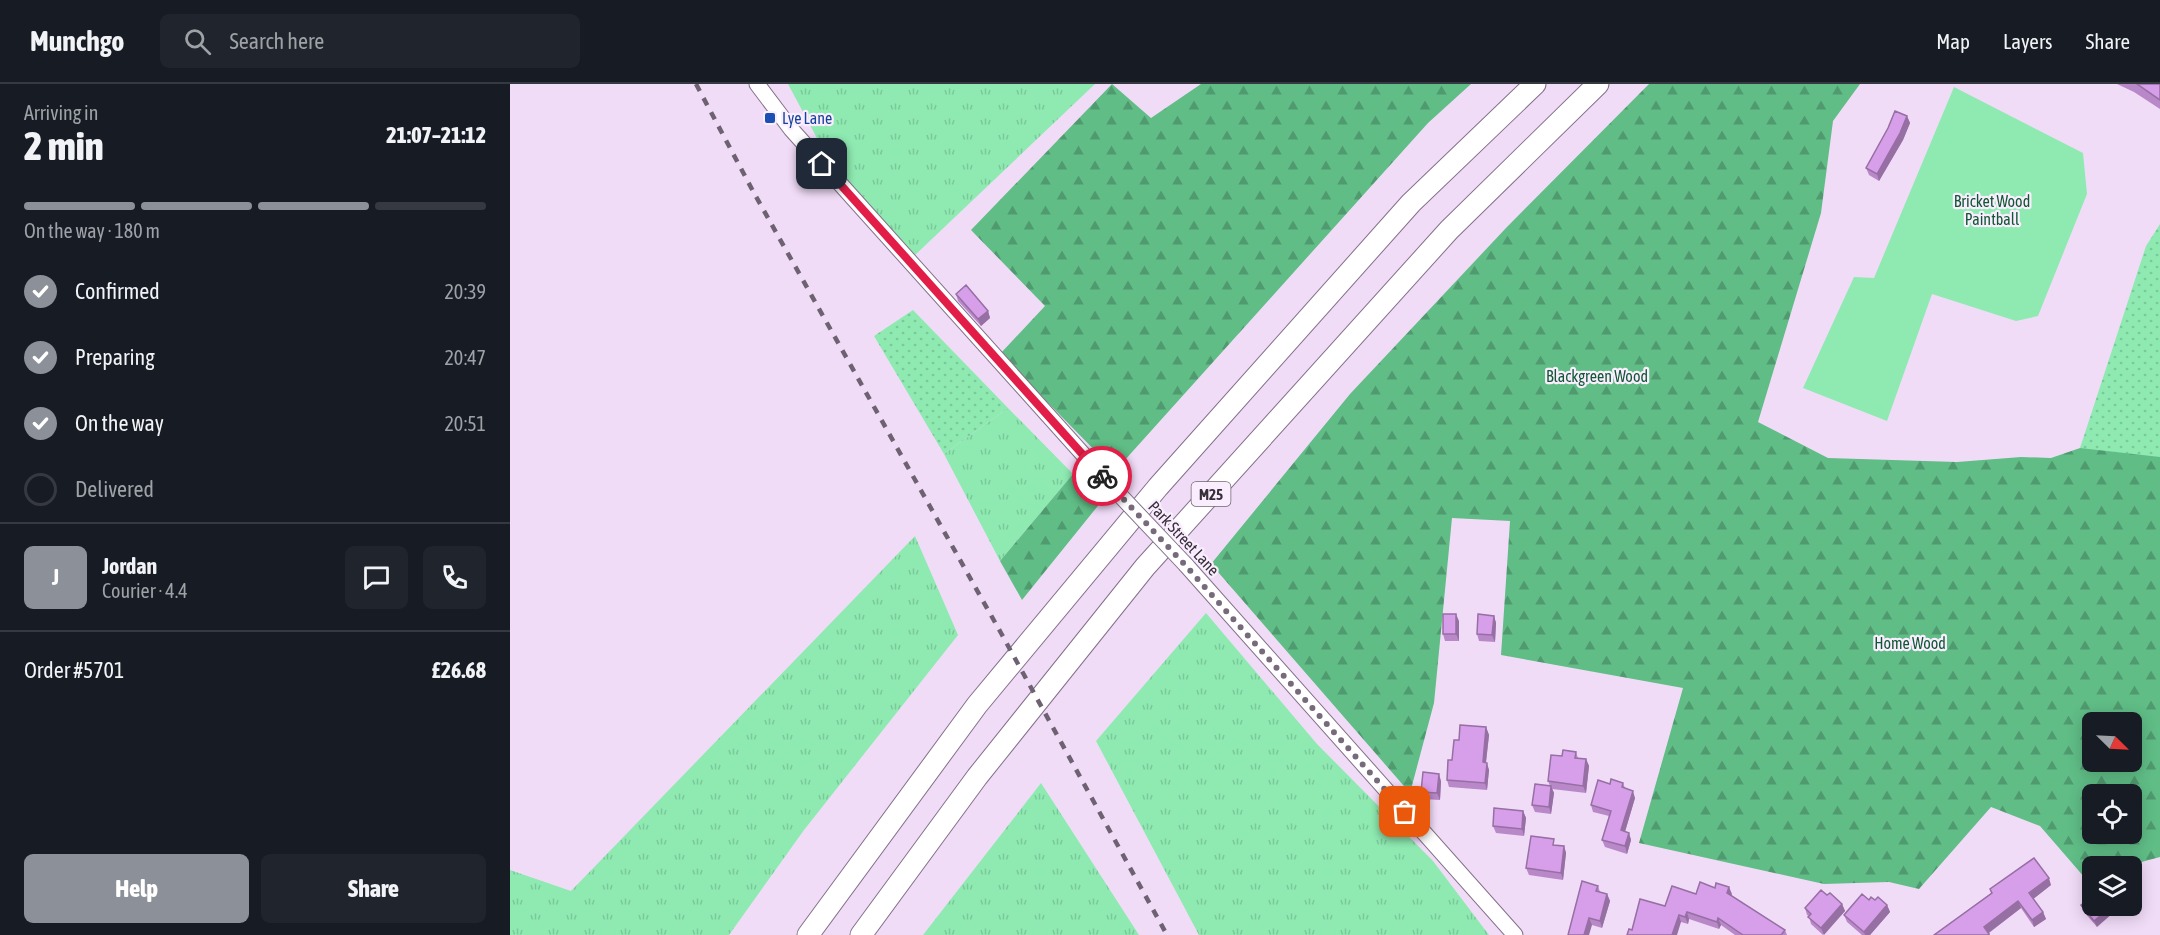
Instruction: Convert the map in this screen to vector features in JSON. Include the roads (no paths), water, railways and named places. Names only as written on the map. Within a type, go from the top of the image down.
[{"type":"highway","name":"M25","points":[[808,935],[977,705],[1158,487],[1411,203],[1535,84]]},
{"type":"highway","name":"M25","points":[[861,935],[977,777],[1145,567],[1449,230],[1598,84]]},
{"type":"street","name":"Park Street Lane","points":[[757,84],[791,129],[1186,566],[1515,935]]},
{"type":"railway","points":[[696,84],[754,193],[1001,633],[1167,935]]},
{"type":"place","name":"Lye Lane","points":[[770,118]]},
{"type":"park label","name":"Bricket Wood Paintball","points":[[1992,210]]},
{"type":"park label","name":"Blackgreen Wood","points":[[1597,376]]},
{"type":"park label","name":"Home Wood","points":[[1910,643]]}]
